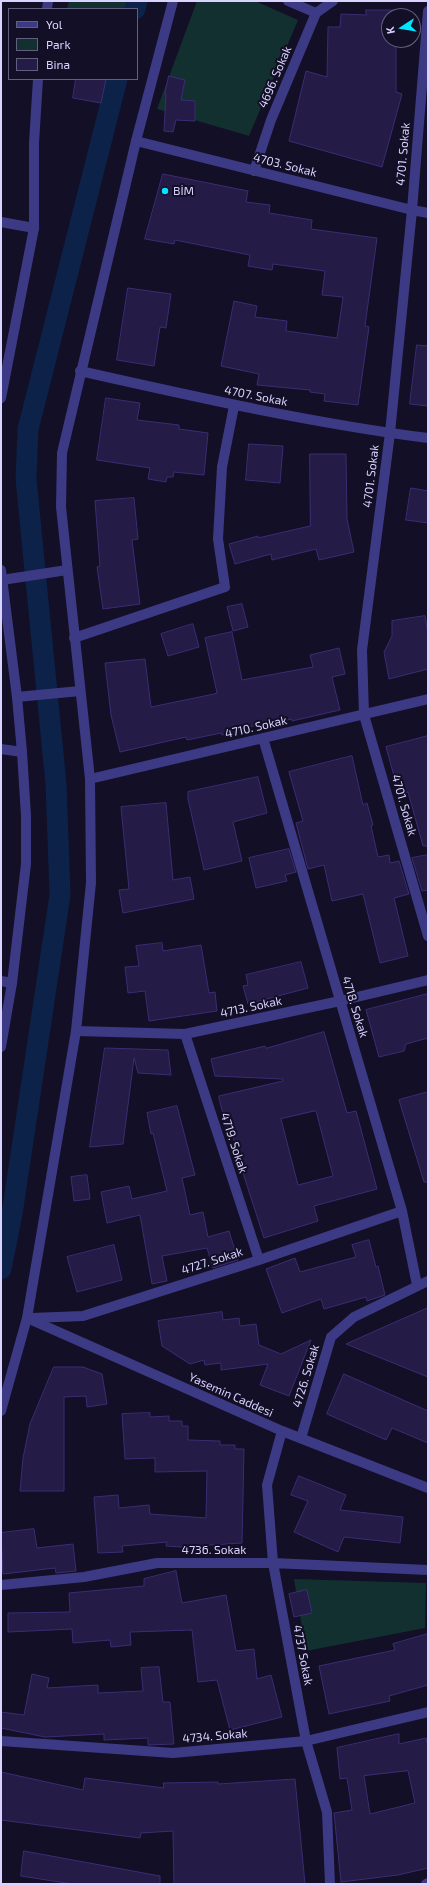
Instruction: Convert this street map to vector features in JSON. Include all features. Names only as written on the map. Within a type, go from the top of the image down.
[{"type":"street","points":[[1,1411],[27,1318],[76,1031],[91,883],[90,779],[60,507],[62,453],[80,371],[136,141],[173,1]]},
{"type":"street","points":[[288,1],[316,13],[332,1]]},
{"type":"street","name":"4701. Sokak","points":[[428,11],[412,210],[390,433],[362,650],[364,715],[428,936]]},
{"type":"street","name":"4696. Sokak","points":[[254,171],[271,120],[316,13]]},
{"type":"street","points":[[1,398],[34,228],[34,143],[38,80]]},
{"type":"street","name":"4703. Sokak","points":[[136,141],[428,213]]},
{"type":"street","points":[[1,222],[34,228]]},
{"type":"street","name":"4707. Sokak","points":[[80,371],[234,406],[390,433],[428,438]]},
{"type":"street","points":[[74,638],[225,587],[218,539],[222,467],[234,406]]},
{"type":"street","points":[[1,1047],[12,983],[26,864],[26,816],[17,697],[1,575],[24,576],[67,570]]},
{"type":"street","points":[[17,697],[80,691]]},
{"type":"street","name":"4710. Sokak","points":[[90,779],[428,700]]},
{"type":"street","name":"4718. Sokak","points":[[263,738],[402,1211],[417,1285]]},
{"type":"street","points":[[1,749],[22,752]]},
{"type":"street","name":"4713. Sokak","points":[[76,1031],[184,1034],[340,1001],[428,980]]},
{"type":"street","points":[[1,981],[12,983]]},
{"type":"street","name":"4719. Sokak","points":[[184,1034],[259,1260]]},
{"type":"street","name":"4727. Sokak","points":[[27,1318],[83,1316],[259,1260],[402,1211]]},
{"type":"street","name":"4726. Sokak","points":[[301,1438],[332,1337],[354,1317],[417,1285],[428,1281]]},
{"type":"street","name":"Yasemin Caddesi","points":[[27,1318],[282,1431],[428,1488]]},
{"type":"street","name":"4737 Sokak","points":[[282,1431],[267,1485],[272,1563],[306,1741],[326,1812],[330,1884]]},
{"type":"street","name":"4736. Sokak","points":[[1,1585],[84,1577],[157,1563],[272,1563],[428,1570]]},
{"type":"street","name":"4734. Sokak","points":[[1,1741],[173,1753],[306,1741],[428,1712]]},
{"type":"green space","points":[[69,1],[127,1],[125,8],[67,8]]},
{"type":"green space","points":[[197,1],[255,1],[298,20],[249,136],[157,109]]},
{"type":"green space","points":[[294,1579],[426,1583],[425,1628],[306,1651]]},
{"type":"building","points":[[366,10],[381,10],[381,48],[396,48],[396,92],[402,94],[382,167],[289,141],[306,71],[327,77],[328,27],[340,27],[341,14],[366,15]]},
{"type":"building","points":[[169,76],[185,80],[181,100],[195,101],[195,121],[176,120],[173,132],[164,131],[165,94]]},
{"type":"building","points":[[76,80],[106,80],[101,103],[73,98]]},
{"type":"building","points":[[163,174],[248,191],[246,202],[270,205],[269,213],[312,220],[311,229],[377,238],[365,326],[369,327],[358,405],[324,401],[325,394],[310,392],[310,390],[257,385],[259,374],[221,366],[234,301],[257,306],[255,317],[287,321],[286,331],[337,338],[343,297],[322,295],[325,271],[273,264],[272,270],[248,266],[250,255],[175,240],[174,244],[145,239]]},
{"type":"building","points":[[128,288],[171,294],[166,328],[160,327],[154,366],[117,360]]},
{"type":"building","points":[[417,345],[428,346],[428,406],[410,404]]},
{"type":"building","points":[[106,398],[140,403],[137,420],[179,425],[179,429],[208,433],[204,475],[174,472],[173,477],[167,477],[166,482],[148,479],[150,468],[97,460]]},
{"type":"building","points":[[249,444],[283,446],[280,483],[246,480]]},
{"type":"building","points":[[310,454],[346,454],[347,519],[354,552],[319,560],[316,549],[272,560],[271,554],[235,564],[229,544],[258,536],[258,538],[310,526]]},
{"type":"building","points":[[411,488],[428,491],[428,523],[406,520]]},
{"type":"building","points":[[134,498],[138,539],[132,540],[140,604],[103,609],[97,567],[100,566],[95,501]]},
{"type":"building","points":[[242,604],[248,627],[233,631],[227,607]]},
{"type":"building","points":[[425,616],[428,633],[428,669],[389,679],[384,652],[392,636],[392,621]]},
{"type":"building","points":[[193,624],[199,647],[168,656],[161,634]]},
{"type":"building","points":[[232,632],[242,680],[313,667],[310,655],[339,648],[345,674],[332,677],[340,710],[292,721],[292,719],[247,727],[247,730],[222,735],[221,733],[187,740],[186,737],[120,752],[111,715],[105,663],[145,659],[151,707],[214,694],[217,693],[205,638]]},
{"type":"building","points":[[428,736],[428,846],[423,846],[408,792],[399,794],[386,747]]},
{"type":"building","points":[[352,756],[363,805],[367,803],[373,825],[371,826],[378,857],[389,855],[390,863],[399,861],[409,894],[394,898],[408,956],[380,963],[363,894],[332,901],[324,865],[308,869],[296,823],[303,821],[289,772]]},
{"type":"building","points":[[258,777],[267,813],[233,822],[242,861],[204,870],[188,799],[188,792]]},
{"type":"building","points":[[166,803],[173,880],[190,877],[194,899],[123,913],[119,890],[129,889],[121,807]]},
{"type":"building","points":[[289,849],[296,872],[285,875],[287,881],[256,888],[249,858]]},
{"type":"building","points":[[428,855],[428,890],[422,891],[412,858]]},
{"type":"building","points":[[162,943],[163,951],[201,945],[209,993],[215,992],[217,1011],[149,1021],[145,991],[128,993],[125,967],[139,966],[136,946]]},
{"type":"building","points":[[301,962],[308,988],[248,1004],[243,986],[248,985],[246,975]]},
{"type":"building","points":[[428,994],[428,1038],[406,1044],[404,1051],[379,1057],[366,1010]]},
{"type":"building","points":[[324,1032],[347,1113],[356,1111],[377,1189],[314,1206],[318,1221],[264,1238],[242,1170],[231,1129],[227,1130],[219,1096],[283,1081],[283,1079],[215,1076],[211,1059],[265,1046],[266,1048]],"holes":[[[316,1111],[333,1176],[298,1185],[281,1119]]]},
{"type":"building","points":[[105,1048],[168,1050],[171,1075],[138,1073],[134,1058],[123,1144],[90,1147]]},
{"type":"building","points":[[428,1092],[428,1182],[424,1182],[399,1100]]},
{"type":"building","points":[[177,1106],[195,1175],[182,1178],[190,1215],[203,1212],[208,1237],[229,1231],[238,1260],[213,1268],[207,1248],[162,1256],[167,1281],[152,1284],[140,1215],[107,1223],[101,1192],[129,1186],[132,1199],[167,1191],[153,1133],[151,1134],[147,1113]]},
{"type":"building","points":[[87,1175],[90,1199],[74,1201],[71,1177]]},
{"type":"building","points":[[369,1240],[376,1267],[378,1266],[385,1295],[367,1301],[366,1297],[324,1309],[321,1299],[282,1313],[266,1269],[295,1258],[300,1272],[356,1257],[352,1245]]},
{"type":"building","points":[[114,1245],[122,1280],[77,1292],[67,1257]]},
{"type":"building","points":[[428,1308],[428,1377],[346,1344],[384,1327]]},
{"type":"building","points":[[222,1312],[223,1320],[239,1318],[240,1326],[256,1324],[259,1345],[281,1354],[311,1340],[289,1396],[260,1385],[268,1364],[221,1370],[221,1363],[205,1365],[204,1360],[190,1364],[162,1346],[158,1321]]},
{"type":"building","points":[[54,1367],[83,1367],[102,1374],[107,1404],[87,1407],[86,1396],[64,1397],[64,1491],[20,1491],[23,1458],[30,1424]]},
{"type":"building","points":[[344,1374],[428,1411],[428,1443],[392,1428],[386,1440],[327,1414]]},
{"type":"building","points":[[150,1413],[150,1417],[169,1416],[169,1421],[182,1421],[182,1426],[188,1426],[188,1440],[220,1441],[220,1445],[235,1445],[235,1449],[244,1449],[242,1543],[181,1547],[166,1546],[167,1542],[122,1546],[123,1552],[98,1553],[94,1497],[118,1495],[119,1508],[149,1505],[150,1514],[206,1518],[207,1471],[155,1472],[155,1458],[125,1459],[122,1414]]},
{"type":"building","points":[[299,1476],[346,1495],[340,1510],[403,1517],[400,1543],[344,1537],[338,1552],[294,1532],[308,1501],[291,1495]]},
{"type":"building","points":[[34,1529],[37,1548],[73,1544],[76,1571],[56,1573],[55,1568],[3,1574],[1,1533]]},
{"type":"building","points":[[176,1571],[182,1603],[226,1595],[236,1651],[254,1649],[257,1679],[271,1675],[282,1717],[230,1730],[217,1680],[198,1682],[192,1630],[130,1632],[131,1645],[111,1647],[110,1640],[73,1643],[72,1629],[8,1632],[8,1613],[70,1612],[69,1593],[144,1586],[144,1579]]},
{"type":"building","points":[[307,1590],[312,1613],[294,1617],[289,1594]]},
{"type":"building","points":[[428,1634],[428,1685],[389,1696],[390,1701],[329,1714],[319,1666],[395,1650],[393,1644]]},
{"type":"building","points":[[159,1667],[163,1702],[170,1702],[174,1744],[148,1745],[148,1738],[104,1740],[104,1734],[45,1737],[1,1728],[1,1712],[24,1715],[32,1674],[49,1678],[47,1688],[98,1685],[98,1693],[143,1691],[141,1668]]},
{"type":"building","points":[[399,1734],[399,1744],[426,1738],[428,1747],[428,1868],[398,1875],[341,1882],[334,1813],[352,1810],[347,1778],[340,1779],[337,1748]],"holes":[[[408,1771],[415,1803],[370,1814],[364,1776]]]},
{"type":"building","points":[[1,1772],[83,1790],[85,1778],[164,1788],[163,1783],[218,1782],[218,1784],[295,1779],[305,1884],[174,1884],[173,1831],[141,1833],[140,1838],[1,1820]]},
{"type":"building","points":[[24,1851],[160,1876],[160,1884],[72,1884],[21,1876]]},
{"type":"waterway","points":[[135,8],[137,1]]},
{"type":"waterway","points":[[1,1269],[12,1214],[60,895],[56,784],[26,479],[28,429],[117,80]]},
{"type":"place","name":"BİM","points":[[165,191]]}]
